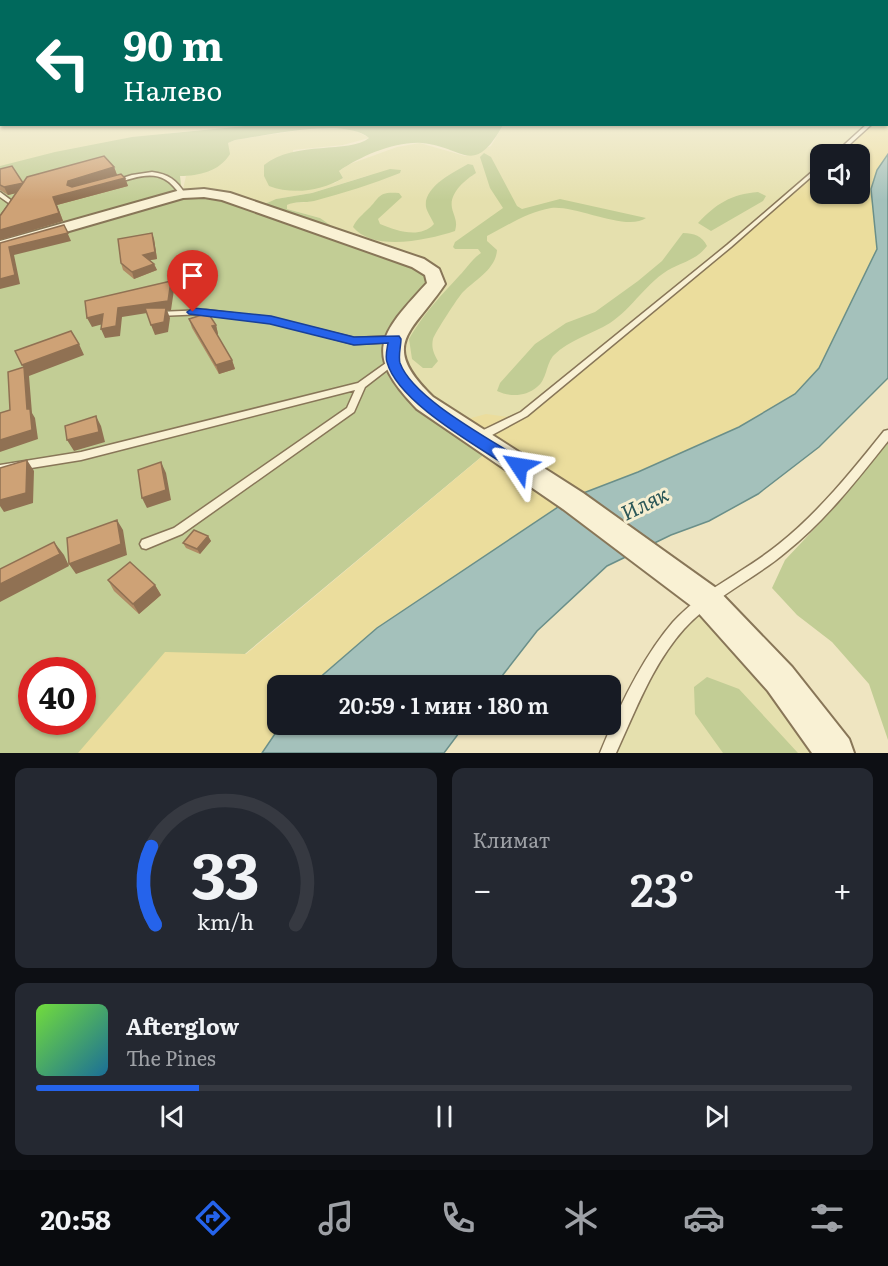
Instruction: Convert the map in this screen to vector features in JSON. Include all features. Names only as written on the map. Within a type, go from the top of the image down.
[{"type":"street","points":[[0,246],[182,194],[204,193],[225,196],[418,263],[433,273],[436,284],[418,304],[395,339],[393,361],[406,385],[425,403],[573,501],[697,592],[780,680],[836,753]]},
{"type":"lane","points":[[847,144],[863,130]]},
{"type":"lane","points":[[109,183],[155,174],[171,178],[178,185],[182,194]]},
{"type":"lane","points":[[479,440],[524,414],[729,246],[810,176]]},
{"type":"lane","points":[[0,194],[13,204],[0,221]]},
{"type":"lane","points":[[152,315],[206,312],[271,320],[333,338],[354,341],[395,339]]},
{"type":"lane","points":[[0,469],[81,456],[361,385],[393,361]]},
{"type":"lane","points":[[146,544],[178,531],[351,410],[361,385]]},
{"type":"lane","points":[[608,753],[651,662],[678,625],[697,592],[781,549],[835,496],[888,434]]},
{"type":"shaded area","points":[[0,130],[201,130],[171,133],[0,169]]},
{"type":"shaded area","points":[[300,130],[355,130],[369,138],[343,145],[293,150],[296,191],[335,183],[343,178],[339,171],[350,164],[397,147],[420,143],[465,156],[491,146],[500,130],[865,130],[848,144],[810,144],[810,176],[542,405],[516,418],[464,420],[417,383],[320,218],[287,209],[287,205],[291,203],[308,202],[370,175],[312,193],[276,199],[250,211],[182,194],[186,176],[210,171],[228,149],[228,143]]},
{"type":"shaded area","points":[[689,611],[721,627],[827,753],[604,753],[615,735],[621,735],[621,725]]},
{"type":"green space","points":[[202,130],[304,130],[228,143],[230,154],[221,165],[202,174],[180,176],[182,194],[193,192],[258,207],[276,199],[312,193],[390,169],[401,170],[400,173],[347,192],[314,201],[287,205],[287,209],[320,218],[330,225],[330,233],[436,272],[393,358],[417,383],[498,443],[126,753],[0,753],[0,166],[55,152],[132,137]]},
{"type":"green space","points":[[349,130],[500,130],[484,151],[476,155],[467,155],[422,143],[390,147],[348,165],[339,171],[343,178],[316,189],[297,191],[278,189],[269,186],[264,176],[264,165],[277,157],[291,152],[360,143],[369,138]]},
{"type":"green space","points":[[484,153],[491,157],[517,206],[522,209],[560,199],[646,218],[627,222],[574,210],[551,208],[510,223],[487,236],[487,241],[497,250],[496,257],[484,274],[463,292],[452,307],[433,339],[433,351],[438,361],[432,368],[423,368],[412,359],[409,339],[432,306],[481,253],[478,249],[455,249],[453,247],[455,242],[503,208],[490,188],[480,157]]},
{"type":"green space","points":[[468,164],[473,165],[476,173],[463,183],[453,197],[455,231],[430,238],[387,242],[362,235],[353,227],[379,197],[386,193],[399,193],[402,197],[378,219],[380,224],[408,232],[428,229],[434,224],[426,207],[429,193],[441,181]]},
{"type":"green space","points":[[758,192],[766,196],[763,201],[711,231],[698,223],[711,210],[725,201],[740,195]]},
{"type":"green space","points":[[683,233],[697,236],[707,246],[695,257],[663,273],[610,323],[560,350],[551,358],[540,384],[528,393],[517,395],[497,391],[500,383],[535,344],[566,323],[595,312],[638,281],[662,261]]},
{"type":"green space","points":[[888,441],[888,740],[869,684],[832,642],[797,615],[772,588],[785,560],[833,509]]},
{"type":"green space","points":[[707,677],[739,689],[798,753],[723,753],[695,714],[694,687]]},
{"type":"sand","points":[[865,130],[888,130],[888,154],[877,170],[873,200],[877,249],[819,368],[795,394],[739,427],[638,472],[573,497],[377,628],[322,675],[267,675],[267,735],[274,735],[262,753],[78,753],[96,735],[96,732],[165,652],[246,654],[497,444],[464,420],[486,414],[516,418],[542,405],[810,176],[810,204],[870,204],[870,144],[848,144]]},
{"type":"water","name":"Иляк","points":[[888,154],[888,378],[819,447],[758,494],[709,521],[671,535],[607,566],[537,631],[503,675],[323,675],[377,628],[573,497],[638,472],[739,427],[795,394],[819,368],[877,249],[871,189],[877,170]]},
{"type":"water","points":[[274,735],[458,735],[444,753],[262,753]]},
{"type":"building","points":[[104,156],[114,167],[68,181],[67,185],[72,187],[121,174],[125,178],[53,197],[59,213],[0,230],[0,216],[27,177]]},
{"type":"building","points":[[12,166],[23,183],[4,187],[0,185],[0,169]]},
{"type":"building","points":[[64,225],[68,233],[9,247],[15,275],[0,279],[0,243]]},
{"type":"building","points":[[152,233],[155,252],[143,255],[154,264],[132,272],[121,263],[118,239]]},
{"type":"building","points":[[171,281],[168,301],[118,308],[116,326],[101,329],[103,314],[87,318],[85,301]]},
{"type":"building","points":[[145,308],[166,308],[164,322],[151,325]]},
{"type":"building","points":[[208,313],[216,325],[212,326],[232,360],[216,365],[189,319]]},
{"type":"building","points":[[71,331],[79,344],[22,365],[15,351]]},
{"type":"building","points":[[24,367],[27,409],[30,409],[32,430],[0,440],[0,413],[10,410],[8,372]]},
{"type":"building","points":[[96,416],[99,432],[67,440],[65,426]]},
{"type":"building","points":[[27,460],[26,493],[0,500],[0,468]]},
{"type":"building","points":[[161,462],[166,490],[142,498],[138,470]]},
{"type":"building","points":[[117,520],[121,544],[69,564],[67,538]]},
{"type":"building","points":[[194,530],[208,536],[197,549],[183,543]]},
{"type":"building","points":[[54,542],[60,554],[0,584],[0,569]]},
{"type":"building","points":[[130,562],[155,585],[133,604],[108,580]]},
{"type":"route","points":[[193,312],[271,320],[333,338],[354,341],[395,339],[393,361],[406,385],[425,403],[519,466]]}]
